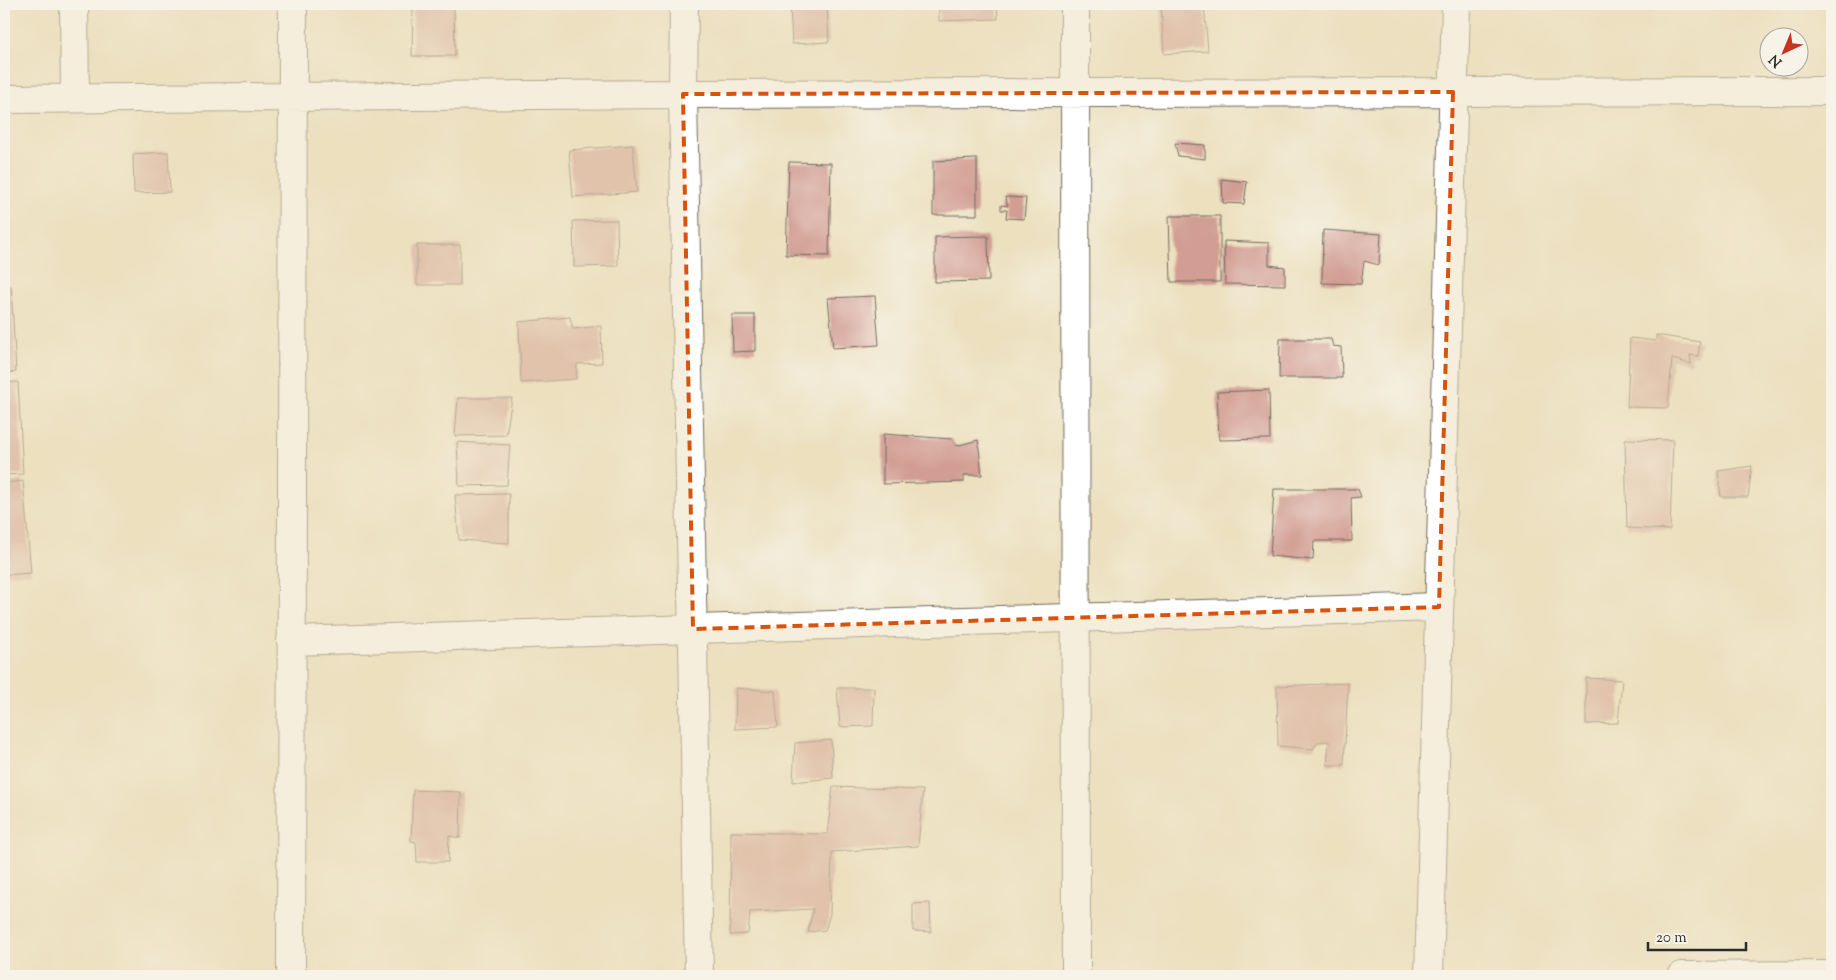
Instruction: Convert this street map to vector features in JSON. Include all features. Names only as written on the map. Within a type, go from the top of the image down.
[{"type":"street","points":[[74,4],[75,98]]},
{"type":"street","points":[[291,976],[293,4]]},
{"type":"street","points":[[684,4],[699,976]]},
{"type":"street","points":[[1075,4],[1076,976]]},
{"type":"street","points":[[1429,976],[1456,4]]},
{"type":"street","points":[[4,99],[684,94],[1832,91]]},
{"type":"street","points":[[292,641],[1439,607]]},
{"type":"street","points":[[1682,976],[1832,975]]},
{"type":"highlighted area","points":[[1453,92],[1439,607],[693,629],[683,94]]},
{"type":"building","points":[[413,4],[454,4],[455,56],[412,56]]},
{"type":"building","points":[[790,4],[827,4],[829,42],[792,44]]},
{"type":"building","points":[[939,4],[997,4],[998,19],[939,21]]},
{"type":"building","points":[[1204,4],[1208,51],[1164,54],[1161,5]]},
{"type":"building","points":[[1175,143],[1205,145],[1205,159],[1178,156]]},
{"type":"building","points":[[633,145],[637,192],[573,197],[569,150]]},
{"type":"building","points":[[168,152],[170,192],[134,193],[133,154]]},
{"type":"building","points":[[977,159],[977,215],[933,215],[933,161]]},
{"type":"building","points":[[789,162],[831,163],[829,256],[786,255]]},
{"type":"building","points":[[1222,179],[1247,182],[1244,204],[1223,203]]},
{"type":"building","points":[[1005,197],[1026,198],[1024,219],[1006,218],[1007,210],[1001,210],[1001,205],[1008,206]]},
{"type":"building","points":[[1169,216],[1220,216],[1220,282],[1171,282]]},
{"type":"building","points":[[617,220],[618,266],[574,267],[573,221]]},
{"type":"building","points":[[1323,230],[1381,234],[1379,265],[1364,261],[1361,284],[1322,283]]},
{"type":"building","points":[[988,236],[989,281],[935,282],[935,237]]},
{"type":"building","points":[[1224,241],[1269,243],[1269,265],[1285,267],[1285,285],[1225,284]]},
{"type":"building","points":[[417,245],[460,245],[460,285],[417,285]]},
{"type":"building","points":[[4,286],[11,286],[16,372],[4,373]]},
{"type":"building","points":[[875,296],[879,345],[833,348],[828,298]]},
{"type":"building","points":[[732,315],[755,315],[755,351],[733,352]]},
{"type":"building","points":[[570,317],[573,329],[601,326],[602,363],[577,364],[576,379],[521,383],[519,322]]},
{"type":"building","points":[[1656,335],[1700,342],[1698,356],[1690,355],[1691,364],[1672,359],[1668,408],[1627,407],[1630,338],[1656,341]]},
{"type":"building","points":[[1280,339],[1331,339],[1333,346],[1341,347],[1342,378],[1279,378]]},
{"type":"building","points":[[18,382],[23,474],[4,475],[4,383]]},
{"type":"building","points":[[1269,390],[1270,439],[1219,440],[1217,392]]},
{"type":"building","points":[[458,398],[512,398],[506,435],[455,436]]},
{"type":"building","points":[[883,434],[952,439],[956,446],[978,440],[982,475],[964,475],[964,482],[883,484]]},
{"type":"building","points":[[1625,439],[1673,440],[1670,530],[1627,528]]},
{"type":"building","points":[[457,442],[510,445],[507,485],[459,486]]},
{"type":"building","points":[[1752,466],[1748,497],[1721,497],[1718,471]]},
{"type":"building","points":[[23,481],[31,573],[4,575],[4,483]]},
{"type":"building","points":[[1274,489],[1358,489],[1361,497],[1351,498],[1352,541],[1314,541],[1313,560],[1270,556]]},
{"type":"building","points":[[509,494],[509,543],[459,540],[455,495]]},
{"type":"building","points":[[1586,678],[1622,680],[1618,723],[1586,724]]},
{"type":"building","points":[[1348,683],[1344,765],[1327,765],[1329,741],[1318,742],[1313,749],[1278,746],[1277,686]]},
{"type":"building","points":[[736,688],[775,691],[778,727],[735,729]]},
{"type":"building","points":[[837,688],[874,688],[873,726],[840,727]]},
{"type":"building","points":[[831,740],[833,778],[793,782],[795,743]]},
{"type":"building","points":[[833,787],[923,790],[918,846],[832,852],[830,914],[825,930],[808,932],[813,909],[750,912],[748,934],[730,935],[731,832],[827,834]]},
{"type":"building","points":[[413,790],[461,792],[460,838],[449,836],[448,862],[417,862],[416,842],[411,841]]},
{"type":"building","points":[[930,903],[931,932],[913,931],[913,904]]}]
